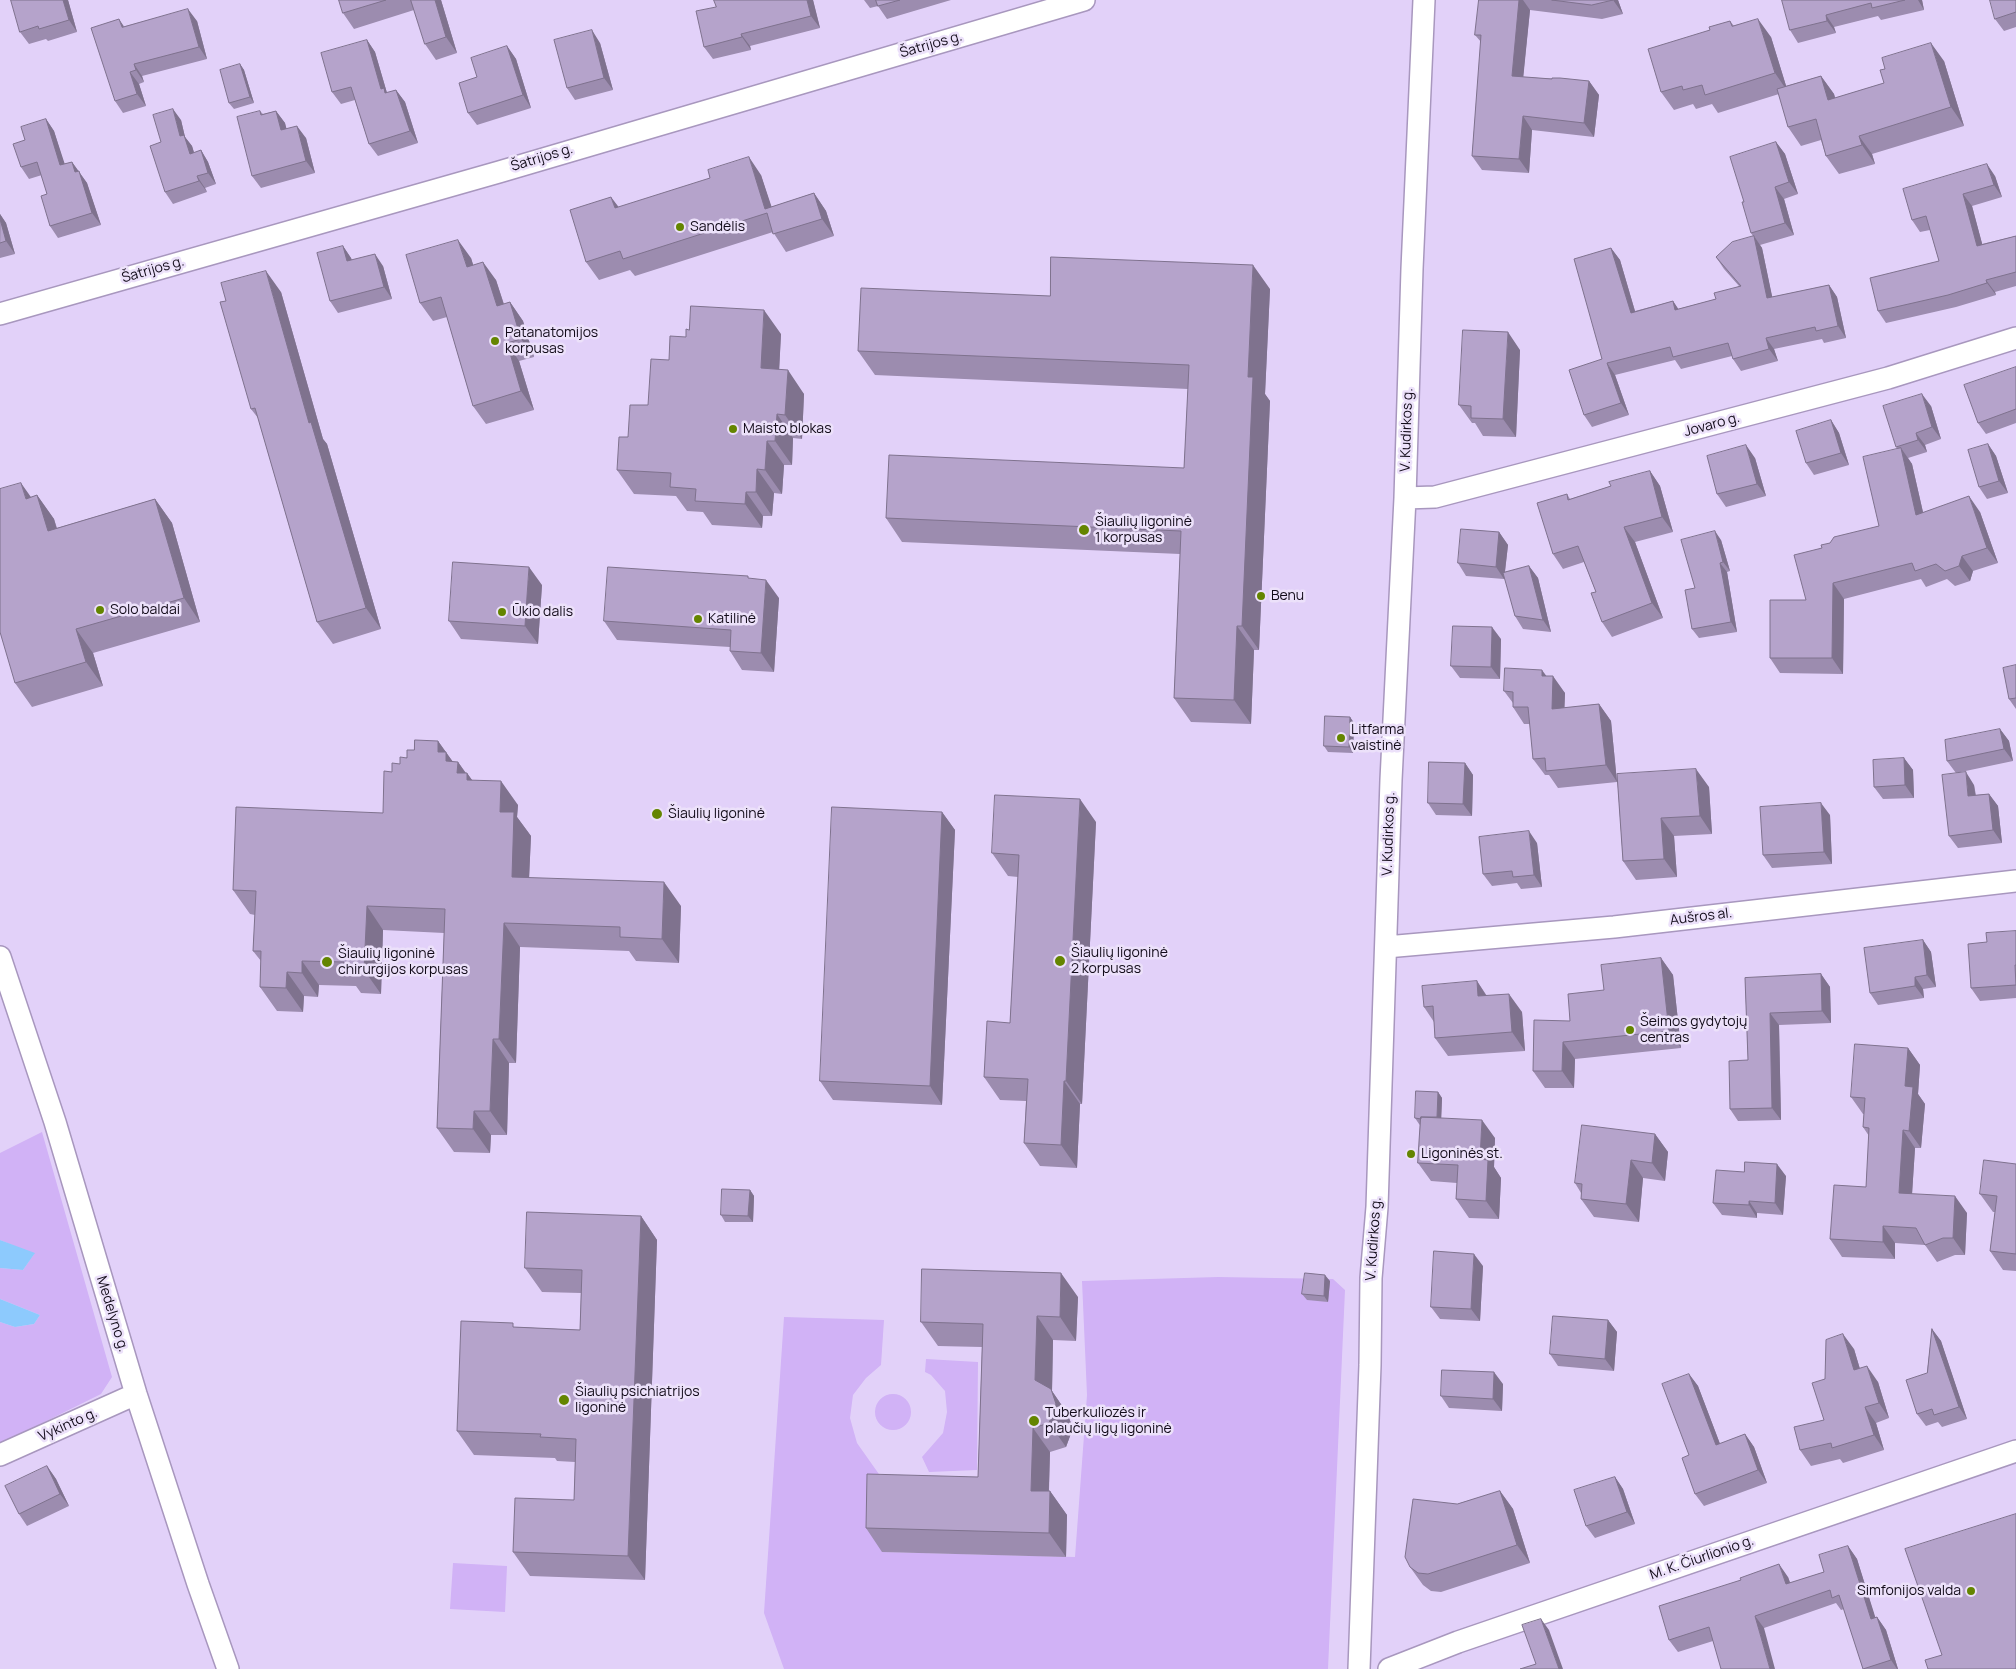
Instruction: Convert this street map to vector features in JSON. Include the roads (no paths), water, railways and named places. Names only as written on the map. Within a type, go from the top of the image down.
[{"type":"street","name":"Šatrijos g.","points":[[0,314],[499,172],[1084,0]]},
{"type":"street","name":"V. Kudirkos g.","points":[[1359,1669],[1370,1365],[1371,1278],[1376,1206],[1391,780],[1405,498],[1412,269],[1424,0]]},
{"type":"street","name":"Jovaro g.","points":[[1405,498],[1435,497],[1747,416],[1888,378],[2016,338]]},
{"type":"street","name":"Aušros al.","points":[[1386,947],[1614,927],[2016,881]]},
{"type":"street","name":"Medelyno g.","points":[[0,957],[55,1122],[136,1394],[228,1669]]},
{"type":"street","name":"Vykinto g.","points":[[0,1455],[136,1394]]},
{"type":"street","name":"M. K. Čiurlionio g.","points":[[1389,1669],[1458,1642],[2016,1451]]},
{"type":"water","points":[[0,1240],[35,1253],[23,1270],[0,1268]]},
{"type":"water","points":[[0,1299],[40,1315],[34,1324],[15,1327],[0,1322]]},
{"type":"place","name":"Sandėlis","points":[[680,227]]},
{"type":"place","name":"Patanatomijos korpusas","points":[[495,341]]},
{"type":"place","name":"Maisto blokas","points":[[733,429]]},
{"type":"place","name":"Šiaulių ligoninė 1 korpusas","points":[[1084,530]]},
{"type":"place","name":"Benu","points":[[1261,596]]},
{"type":"place","name":"Solo baldai","points":[[100,610]]},
{"type":"place","name":"Ūkio dalis","points":[[502,612]]},
{"type":"place","name":"Katilinė","points":[[698,619]]},
{"type":"place","name":"Litfarma vaistinė","points":[[1341,738]]},
{"type":"place","name":"Šiaulių ligoninė","points":[[657,814]]},
{"type":"place","name":"Šiaulių ligoninė 2 korpusas","points":[[1060,961]]},
{"type":"place","name":"Šiaulių ligoninė chirurgijos korpusas","points":[[327,962]]},
{"type":"place","name":"Šeimos gydytojų centras","points":[[1630,1030]]},
{"type":"place","name":"Ligoninės st.","points":[[1411,1154]]},
{"type":"place","name":"Šiaulių psichiatrijos ligoninė","points":[[564,1400]]},
{"type":"place","name":"Tuberkuliozės ir plaučių ligų ligoninė","points":[[1034,1421]]},
{"type":"place","name":"Simfonijos valda","points":[[1971,1591]]}]
